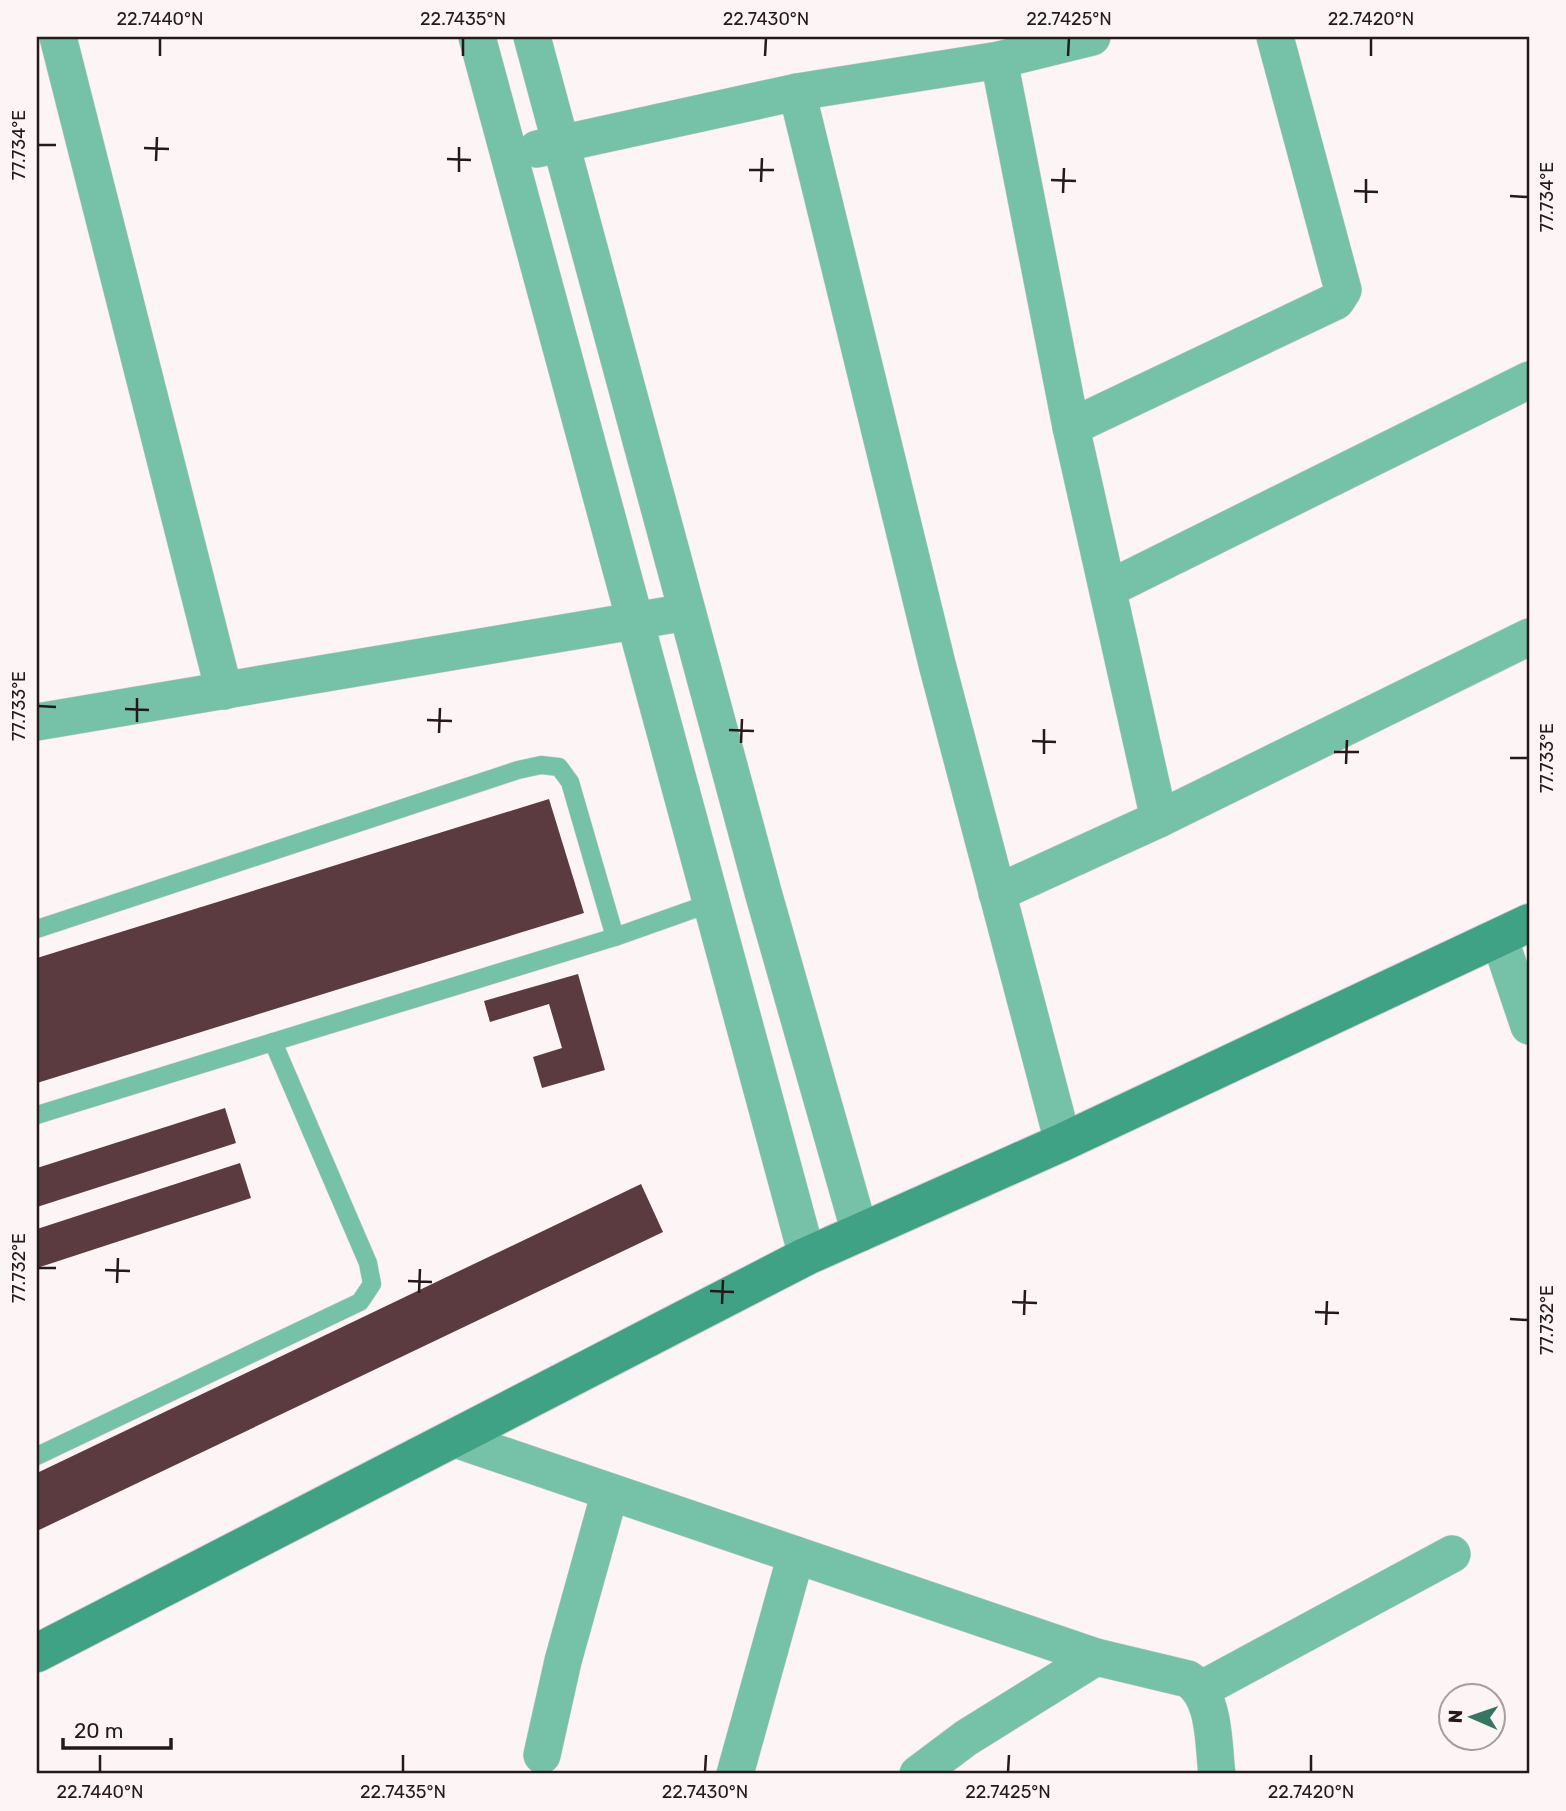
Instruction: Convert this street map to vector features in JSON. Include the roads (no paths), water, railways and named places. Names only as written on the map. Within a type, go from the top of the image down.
[{"type":"main road","points":[[37,1653],[807,1256],[1063,1142],[1514,930]]},
{"type":"street","points":[[58,37],[224,691]]},
{"type":"street","points":[[477,37],[807,1256]]},
{"type":"street","points":[[532,37],[687,612],[860,1233]]},
{"type":"street","points":[[509,156],[797,92],[999,60],[1092,37]]},
{"type":"street","points":[[1071,427],[1336,301],[1343,290],[1275,37]]},
{"type":"street","points":[[999,60],[1071,427],[1159,819]]},
{"type":"street","points":[[797,92],[930,639],[1063,1142]]},
{"type":"street","points":[[1108,589],[1529,380]]},
{"type":"street","points":[[37,722],[687,612]]},
{"type":"street","points":[[997,892],[1159,819],[1529,637]]},
{"type":"street","points":[[1514,930],[1529,1026]]},
{"type":"street","points":[[455,1439],[1096,1657],[1188,1679],[1202,1689],[1208,1706],[1217,1774]]},
{"type":"street","points":[[542,1755],[563,1661],[610,1492]]},
{"type":"street","points":[[1202,1689],[1452,1554]]},
{"type":"street","points":[[735,1774],[796,1555]]},
{"type":"street","points":[[918,1774],[966,1738],[1096,1657]]},
{"type":"lane","points":[[37,929],[518,770],[541,765],[559,767],[570,782],[615,937]]},
{"type":"lane","points":[[37,1115],[615,937],[711,903]]},
{"type":"lane","points":[[37,1456],[360,1302],[372,1284],[368,1263],[272,1042]]}]
